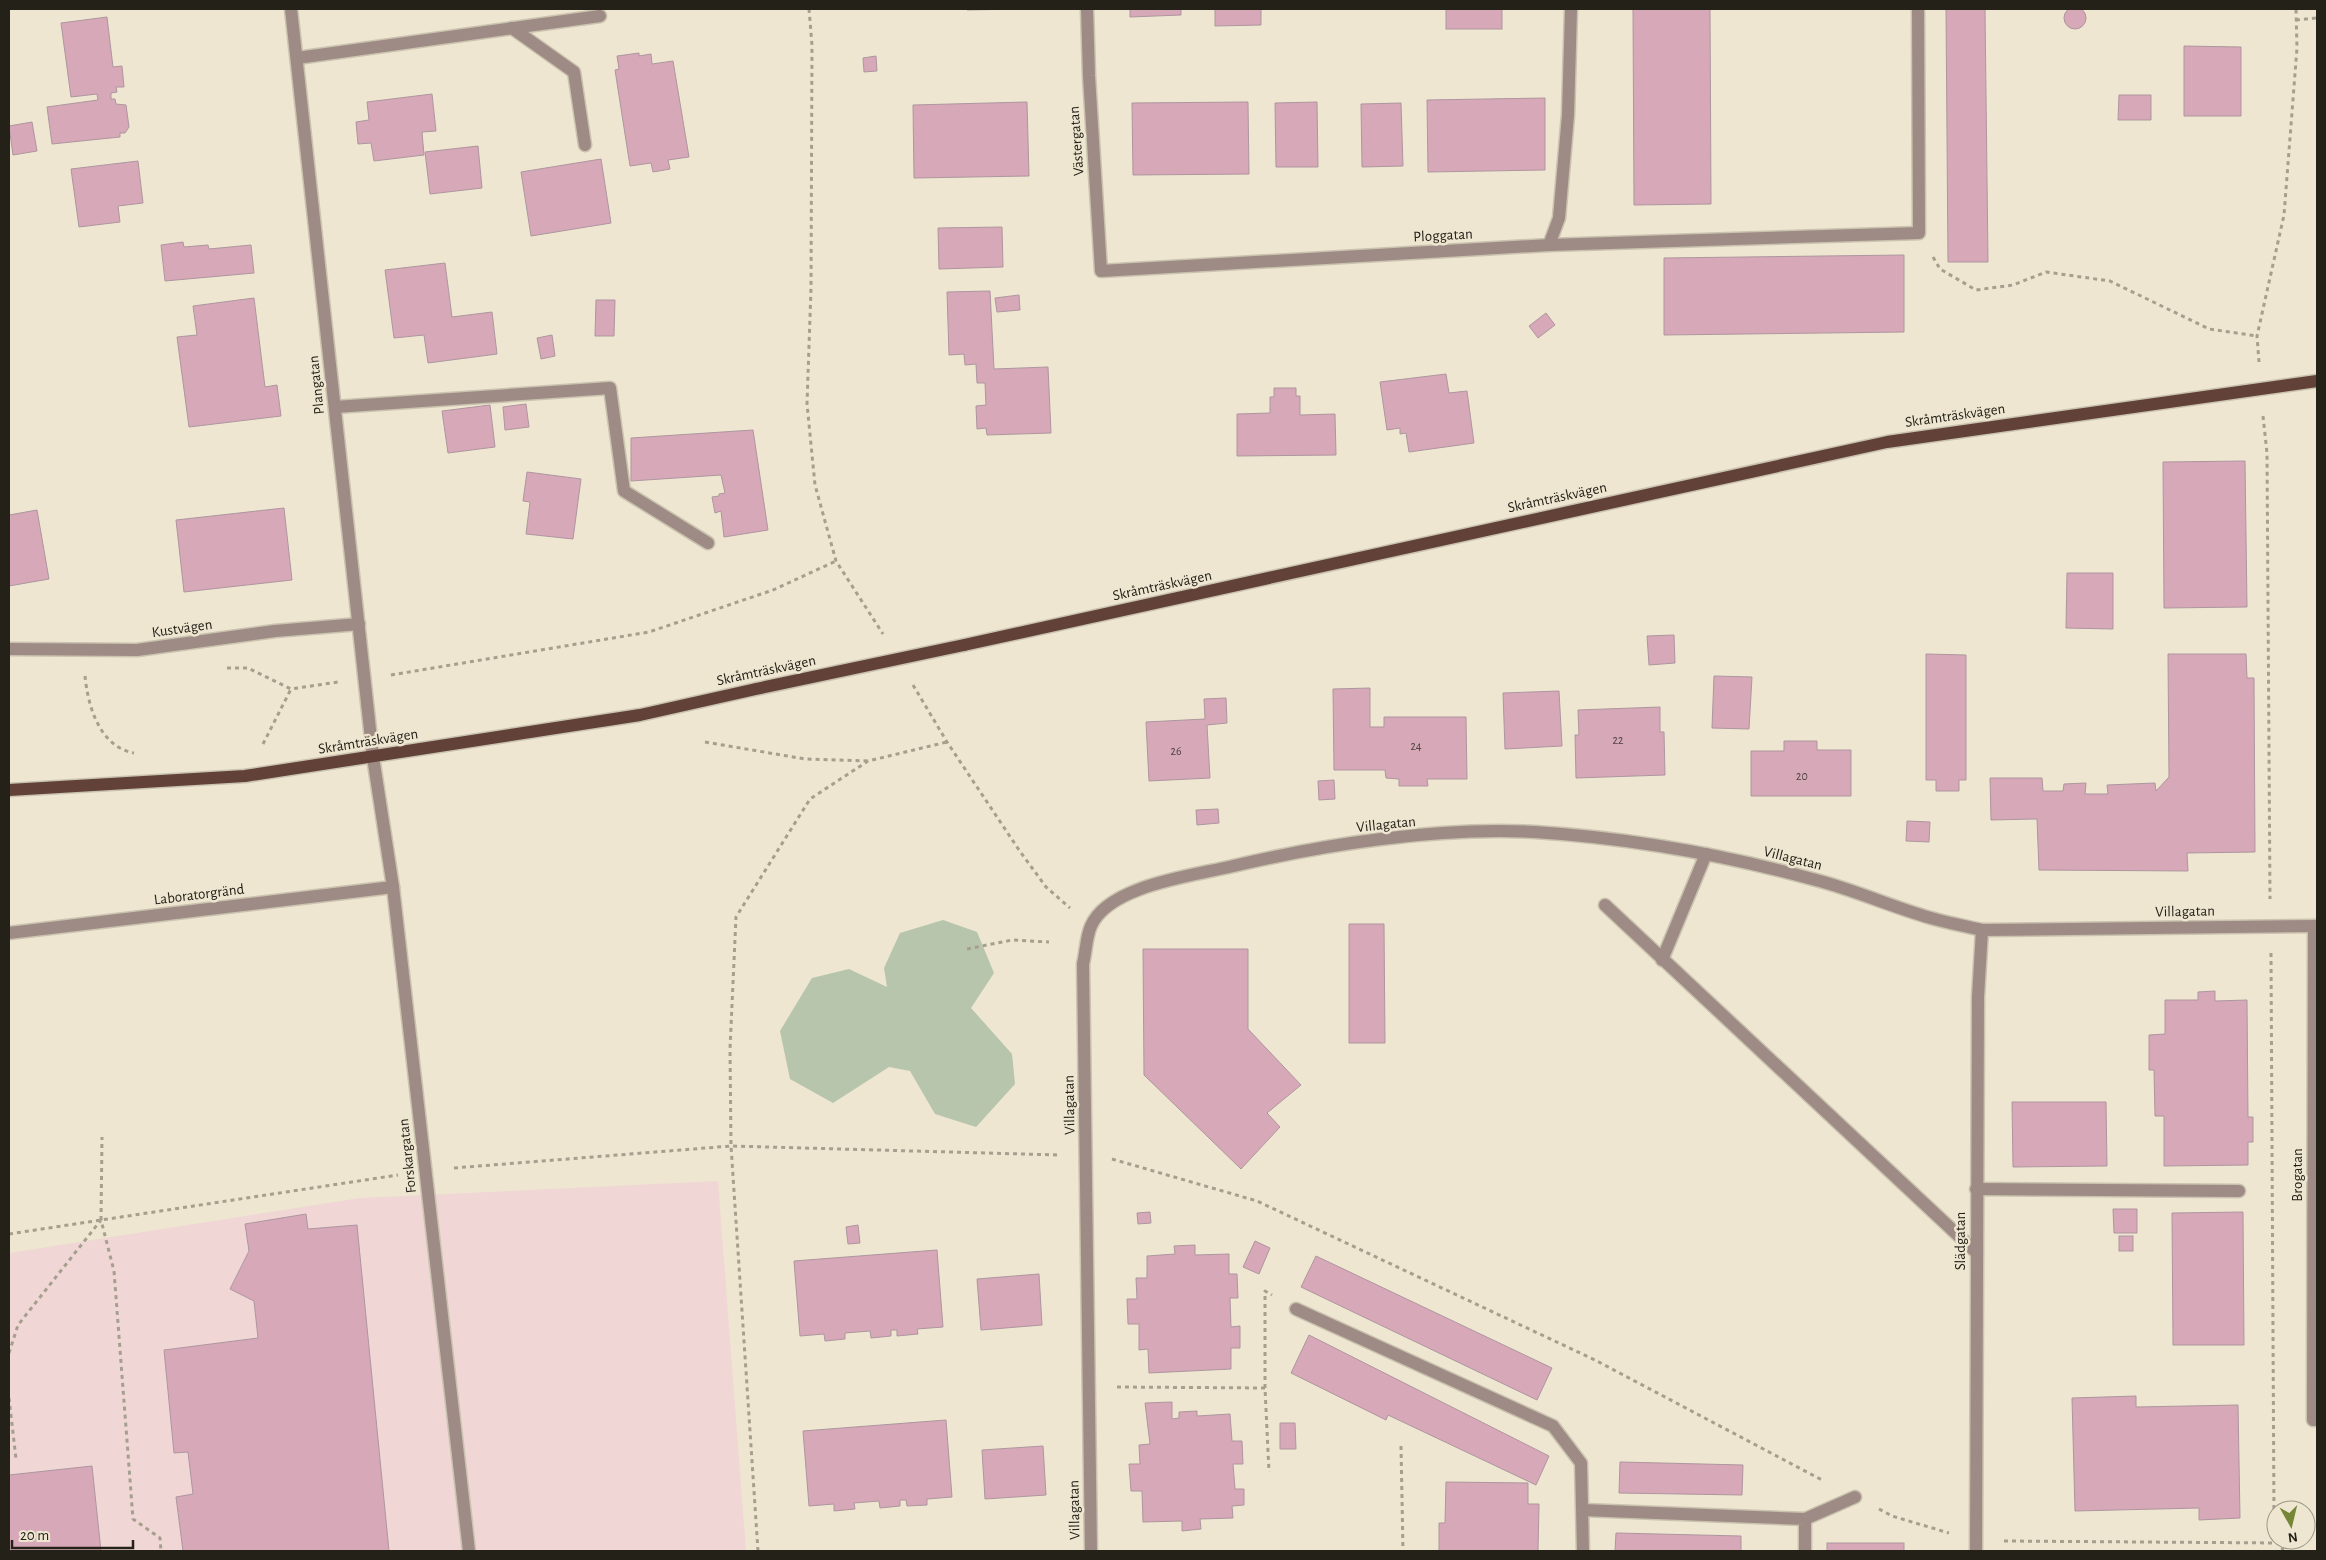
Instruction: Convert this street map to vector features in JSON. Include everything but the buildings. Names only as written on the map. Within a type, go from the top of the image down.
[{"type":"main road","name":"Skråmträskvägen","points":[[9,790],[245,776],[640,715],[1887,442],[2317,381]]},
{"type":"street","name":"Plangatan","points":[[292,9],[374,757]]},
{"type":"street","name":"Västergatan","points":[[1087,9],[1088,76],[1101,271]]},
{"type":"street","points":[[1549,245],[1559,218],[1568,115],[1571,9]]},
{"type":"street","points":[[1918,9],[1919,232]]},
{"type":"street","points":[[297,58],[600,16]]},
{"type":"street","points":[[512,28],[574,72],[585,145]]},
{"type":"street","name":"Ploggatan","points":[[1101,271],[1549,245],[1919,232]]},
{"type":"street","points":[[335,408],[610,388],[624,491],[708,543]]},
{"type":"street","name":"Kustvägen","points":[[9,649],[137,650],[275,631],[359,624]]},
{"type":"street","name":"Forskargatan","points":[[374,757],[393,887],[468,1551]]},
{"type":"street","name":"Villagatan","points":[[1091,1551],[1083,964],[1091,926],[1104,909],[1131,892],[1169,881],[1268,858],[1339,845],[1447,834],[1534,832],[1636,842],[1706,854],[1817,880],[1930,918],[1982,930],[2316,926]]},
{"type":"street","points":[[1662,960],[1706,854]]},
{"type":"street","name":"Laboratorgränd","points":[[9,933],[393,887]]},
{"type":"street","points":[[1604,905],[1976,1252]]},
{"type":"street","name":"Brogatan","points":[[2315,1420],[2316,926]]},
{"type":"street","name":"Slädgatan","points":[[1976,1546],[1976,1189],[1978,997],[1982,930]]},
{"type":"street","points":[[1976,1189],[2239,1191]]},
{"type":"street","points":[[1296,1309],[1552,1426],[1581,1463],[1583,1551]]},
{"type":"street","points":[[1583,1510],[1805,1519],[1854,1497]]},
{"type":"street","points":[[1805,1519],[1805,1551]]},
{"type":"path","points":[[809,9],[812,45],[811,288],[807,404],[815,485],[836,561],[859,596]]},
{"type":"path","points":[[2270,897],[2267,453],[2260,388],[2258,336],[2284,214],[2297,48],[2296,9]]},
{"type":"path","points":[[2296,20],[2317,18]]},
{"type":"path","points":[[1919,232],[1940,269],[1976,290],[2012,285],[2046,272],[2110,281],[2210,329],[2258,336]]},
{"type":"path","points":[[406,673],[650,632],[773,590],[836,561]]},
{"type":"path","points":[[248,668],[291,689],[326,684]]},
{"type":"path","points":[[85,672],[87,696],[98,727],[122,751],[142,754]]},
{"type":"path","points":[[254,747],[263,744],[291,689]]},
{"type":"path","points":[[932,716],[947,742],[1046,887],[1091,926]]},
{"type":"path","points":[[705,742],[806,759],[868,761],[947,742]]},
{"type":"path","points":[[758,1551],[731,1146],[730,1049],[736,916],[810,799],[868,761]]},
{"type":"path","points":[[967,949],[1012,940],[1048,942]]},
{"type":"path","points":[[2271,950],[2274,1500]]},
{"type":"path","points":[[102,1137],[101,1220],[114,1271],[133,1519],[160,1538],[161,1551]]},
{"type":"path","points":[[446,1169],[731,1146],[1086,1156],[1122,1161],[1257,1201],[1595,1360],[1892,1516],[1976,1546],[2266,1542]]},
{"type":"path","points":[[9,1234],[394,1175]]},
{"type":"path","points":[[9,1353],[18,1325],[101,1220]]},
{"type":"path","points":[[1269,1472],[1265,1388],[1265,1291],[1296,1309]]},
{"type":"path","points":[[1089,1387],[1265,1388]]},
{"type":"path","points":[[9,1398],[16,1460]]},
{"type":"path","points":[[1401,1446],[1403,1551]]},
{"type":"shaded area","points":[[718,1181],[746,1551],[9,1551],[9,1253],[360,1198]]},
{"type":"green space","points":[[943,920],[977,932],[994,973],[971,1008],[1012,1054],[1015,1084],[976,1127],[935,1114],[910,1071],[889,1067],[833,1103],[790,1079],[780,1031],[812,978],[849,969],[887,987],[884,968],[900,933]]}]
